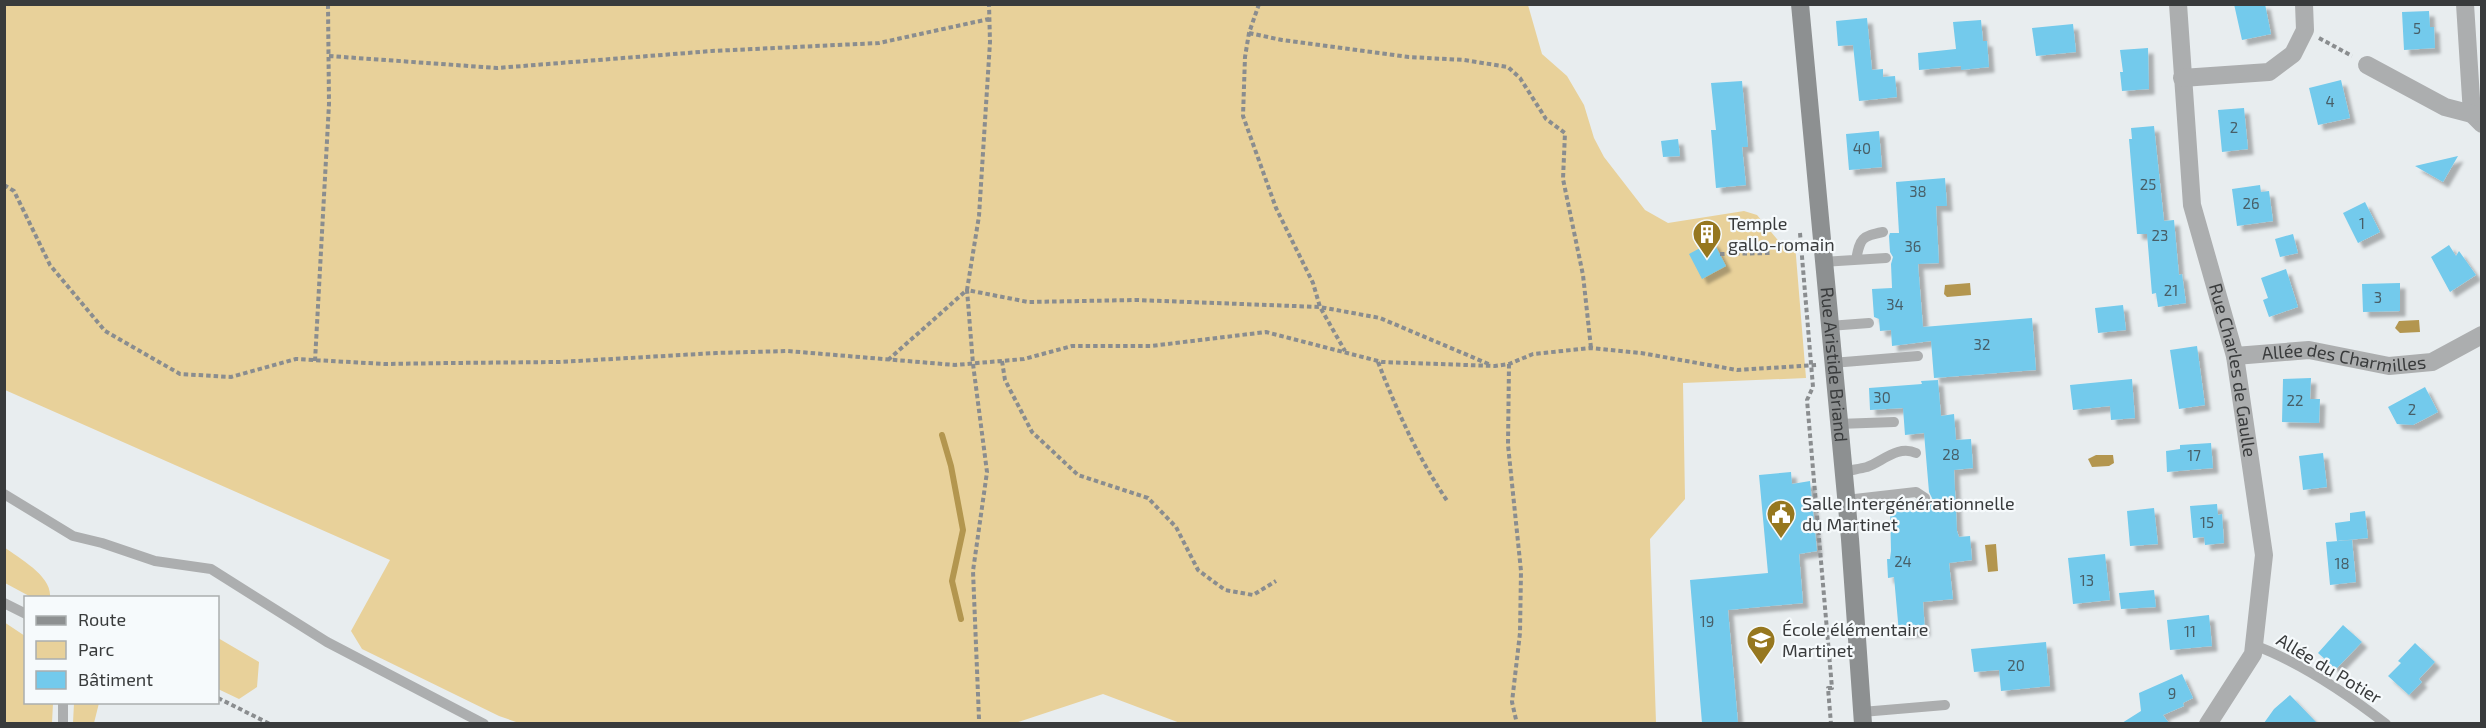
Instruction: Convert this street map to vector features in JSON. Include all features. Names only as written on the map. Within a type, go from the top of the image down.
[{"type":"street","name":"Rue Aristide Briand","points":[[1800,4],[1822,262],[1846,500],[1863,718]]},
{"type":"street","name":"Rue Charles de Gaulle","points":[[2178,4],[2192,205],[2235,356],[2264,555],[2253,654],[2208,723]]},
{"type":"street","points":[[2182,78],[2269,72],[2293,54],[2305,30],[2304,4]]},
{"type":"street","points":[[2367,65],[2445,107],[2477,119],[2465,4]]},
{"type":"street","name":"Allée des Charmilles","points":[[2235,356],[2309,350],[2389,366],[2432,362],[2481,335]]},
{"type":"lane","points":[[1856,260],[1859,242],[1867,235],[1884,232]]},
{"type":"lane","points":[[1822,262],[1886,258]]},
{"type":"lane","points":[[1829,326],[1869,323]]},
{"type":"lane","points":[[1832,363],[1918,356]]},
{"type":"lane","points":[[1838,424],[1894,422]]},
{"type":"lane","points":[[1843,472],[1867,466],[1894,453],[1910,450],[1916,453]]},
{"type":"lane","points":[[1846,500],[1916,492],[1925,498]]},
{"type":"lane","points":[[4,494],[73,536],[155,561],[211,569],[327,642],[484,723]]},
{"type":"lane","points":[[4,603],[24,613]]},
{"type":"lane","name":"Allée du Potier","points":[[2254,645],[2277,654],[2353,698],[2386,723]]},
{"type":"lane","points":[[63,704],[63,723]]},
{"type":"lane","points":[[1863,718],[1945,705]]},
{"type":"path","points":[[315,361],[328,116],[328,4]]},
{"type":"path","points":[[979,719],[973,571],[987,472],[973,364],[967,290],[979,216],[989,4]]},
{"type":"path","points":[[1259,4],[1249,33],[1245,57],[1244,116],[1276,208],[1314,283],[1320,307],[1345,351]]},
{"type":"path","points":[[328,56],[497,68],[712,51],[879,43],[989,19]]},
{"type":"path","points":[[2305,30],[2367,65]]},
{"type":"path","points":[[1249,33],[1282,40],[1409,57],[1464,60],[1508,67],[1520,78],[1546,119],[1565,133],[1563,179],[1583,275],[1591,348]]},
{"type":"path","points":[[4,185],[14,191],[50,265],[105,331],[180,374],[231,377],[296,359],[385,364],[559,362],[788,351],[887,361],[973,364],[1024,359],[1072,346],[1150,346],[1266,332],[1377,361],[1495,366],[1509,364],[1533,354],[1591,348],[1641,353],[1737,370],[1832,363]]},
{"type":"path","points":[[1800,227],[1813,387],[1807,400],[1833,688],[1828,688],[1831,723]]},
{"type":"path","points":[[1720,254],[1770,253]]},
{"type":"path","points":[[967,290],[1028,302],[1136,300],[1320,307],[1380,318],[1495,366]]},
{"type":"path","points":[[887,361],[967,290]]},
{"type":"path","points":[[1002,361],[1005,380],[1032,432],[1078,474],[1148,498],[1176,527],[1198,570],[1225,590],[1253,595],[1276,581]]},
{"type":"path","points":[[1377,361],[1407,432],[1428,472],[1448,502]]},
{"type":"path","points":[[1509,364],[1508,445],[1521,571],[1520,633],[1512,702],[1517,723]]},
{"type":"path","points":[[219,698],[270,723]]},
{"type":"green space","points":[[4,5],[1528,5],[1542,54],[1567,76],[1584,105],[1594,138],[1604,157],[1645,210],[1668,223],[1744,211],[1757,215],[1781,244],[1795,244],[1806,378],[1683,383],[1685,499],[1650,539],[1656,723],[1180,723],[1103,694],[1012,724],[519,723],[499,716],[362,649],[351,631],[390,560],[5,390]]},
{"type":"green space","points":[[4,547],[41,575],[49,589],[50,596],[29,596],[5,583]]},
{"type":"green space","points":[[4,622],[24,635],[24,704],[53,704],[52,723],[5,723]]},
{"type":"green space","points":[[219,639],[259,662],[257,687],[239,699],[219,689]]},
{"type":"green space","points":[[74,704],[99,704],[94,723],[73,723]]},
{"type":"shaded area","points":[[1970,283],[1971,295],[1947,297],[1944,294],[1945,285]]},
{"type":"shaded area","points":[[2419,320],[2420,332],[2400,333],[2395,328],[2399,321]]},
{"type":"shaded area","points":[[2096,455],[2113,455],[2114,463],[2109,466],[2092,467],[2088,459]]},
{"type":"shaded area","points":[[1996,544],[1998,571],[1988,572],[1985,545]]},
{"type":"building","points":[[2234,4],[2265,4],[2271,34],[2242,40]]},
{"type":"building","points":[[2429,11],[2430,27],[2434,27],[2435,48],[2404,50],[2402,12]]},
{"type":"building","points":[[1867,18],[1872,70],[1883,69],[1883,77],[1895,76],[1897,97],[1859,101],[1853,45],[1838,46],[1836,21]]},
{"type":"building","points":[[1981,20],[1983,41],[1987,41],[1989,67],[1961,70],[1961,66],[1919,70],[1918,53],[1956,49],[1953,22]]},
{"type":"building","points":[[2073,24],[2076,52],[2036,56],[2032,28]]},
{"type":"building","points":[[2148,48],[2149,89],[2122,91],[2120,72],[2123,72],[2120,50]]},
{"type":"building","points":[[2341,80],[2350,118],[2318,125],[2309,88]]},
{"type":"building","points":[[1742,81],[1748,147],[1742,147],[1746,185],[1716,188],[1711,130],[1716,130],[1711,83]]},
{"type":"building","points":[[2244,108],[2248,149],[2222,152],[2218,110]]},
{"type":"building","points":[[2154,126],[2164,221],[2174,220],[2179,275],[2182,274],[2186,303],[2158,307],[2156,293],[2152,294],[2147,234],[2137,234],[2129,139],[2132,139],[2131,128]]},
{"type":"building","points":[[1879,131],[1882,167],[1849,170],[1846,134]]},
{"type":"building","points":[[1678,139],[1680,156],[1663,157],[1661,141]]},
{"type":"building","points":[[2458,156],[2443,182],[2415,166]]},
{"type":"building","points":[[1945,178],[1947,206],[1936,206],[1939,263],[1918,264],[1923,327],[2032,318],[2036,370],[1934,378],[1931,341],[1892,346],[1891,330],[1880,331],[1879,319],[1874,317],[1872,289],[1892,288],[1893,257],[1890,252],[1889,236],[1890,233],[1899,233],[1896,182]]},
{"type":"building","points":[[2260,185],[2261,192],[2269,191],[2273,221],[2237,226],[2232,189]]},
{"type":"building","points":[[2365,202],[2380,232],[2358,243],[2343,213]]},
{"type":"building","points":[[2293,234],[2298,253],[2280,257],[2275,239]]},
{"type":"building","name":"Temple gallo-romain","points":[[1713,241],[1726,266],[1702,279],[1689,254]]},
{"type":"building","points":[[2449,245],[2456,256],[2459,251],[2476,275],[2450,292],[2431,257]]},
{"type":"building","points":[[2286,269],[2298,307],[2269,317],[2263,300],[2268,298],[2261,278]]},
{"type":"building","points":[[2400,283],[2400,311],[2363,312],[2362,284]]},
{"type":"building","points":[[2123,305],[2126,330],[2098,333],[2095,308]]},
{"type":"building","points":[[2197,346],[2205,405],[2179,409],[2170,350]]},
{"type":"building","points":[[2311,378],[2310,399],[2320,399],[2319,423],[2282,422],[2283,379]]},
{"type":"building","points":[[2132,379],[2135,418],[2111,420],[2110,406],[2073,410],[2070,385]]},
{"type":"building","points":[[1938,380],[1941,416],[1954,414],[1956,440],[1971,439],[1973,468],[1954,470],[1957,531],[1959,537],[1970,536],[1972,560],[1949,563],[1953,599],[1923,602],[1925,631],[1899,633],[1894,577],[1888,578],[1887,559],[1890,559],[1891,551],[1890,503],[1914,500],[1925,505],[1931,503],[1932,498],[1929,492],[1924,433],[1905,435],[1903,408],[1870,410],[1869,388],[1922,384],[1921,381]]},
{"type":"building","points":[[2425,387],[2438,412],[2413,425],[2397,424],[2388,407]]},
{"type":"building","points":[[2211,443],[2213,468],[2167,472],[2166,451],[2180,449],[2180,445]]},
{"type":"building","points":[[2323,453],[2327,487],[2303,490],[2299,456]]},
{"type":"building","points":[[1791,472],[1792,484],[1810,481],[1817,551],[1799,554],[1803,603],[1728,610],[1738,723],[1702,723],[1690,580],[1768,573],[1759,475]]},
{"type":"building","points":[[2217,504],[2218,515],[2222,514],[2224,543],[2205,545],[2204,537],[2193,538],[2190,506]]},
{"type":"building","points":[[2154,508],[2158,544],[2130,546],[2127,511]]},
{"type":"building","points":[[2365,511],[2368,538],[2337,541],[2335,523],[2350,521],[2350,513]]},
{"type":"building","points":[[2352,540],[2356,582],[2330,585],[2326,542]]},
{"type":"building","points":[[2105,554],[2110,600],[2073,604],[2068,558]]},
{"type":"building","points":[[2154,590],[2156,607],[2121,609],[2119,593]]},
{"type":"building","points":[[2209,615],[2212,646],[2170,650],[2167,620]]},
{"type":"building","points":[[2343,625],[2362,642],[2336,669],[2318,653]]},
{"type":"building","points":[[2046,642],[2050,686],[2001,691],[1999,670],[1974,672],[1971,649]]},
{"type":"building","points":[[2415,643],[2435,662],[2419,679],[2422,682],[2409,695],[2388,676],[2401,663],[2398,661]]},
{"type":"building","points":[[2182,674],[2193,698],[2183,703],[2184,706],[2163,715],[2169,723],[2122,723],[2141,711],[2139,693]]},
{"type":"building","points":[[2290,695],[2317,723],[2264,723],[2274,709]]},
{"type":"waterway","points":[[942,435],[951,466],[963,530],[952,581],[961,619]]},
{"type":"place","name":"Temple gallo-romain","points":[[1707,260]]},
{"type":"place","name":"Salle Intergénérationnelle du Martinet","points":[[1781,540]]},
{"type":"place","name":"École élémentaire Martinet","points":[[1761,666]]}]
